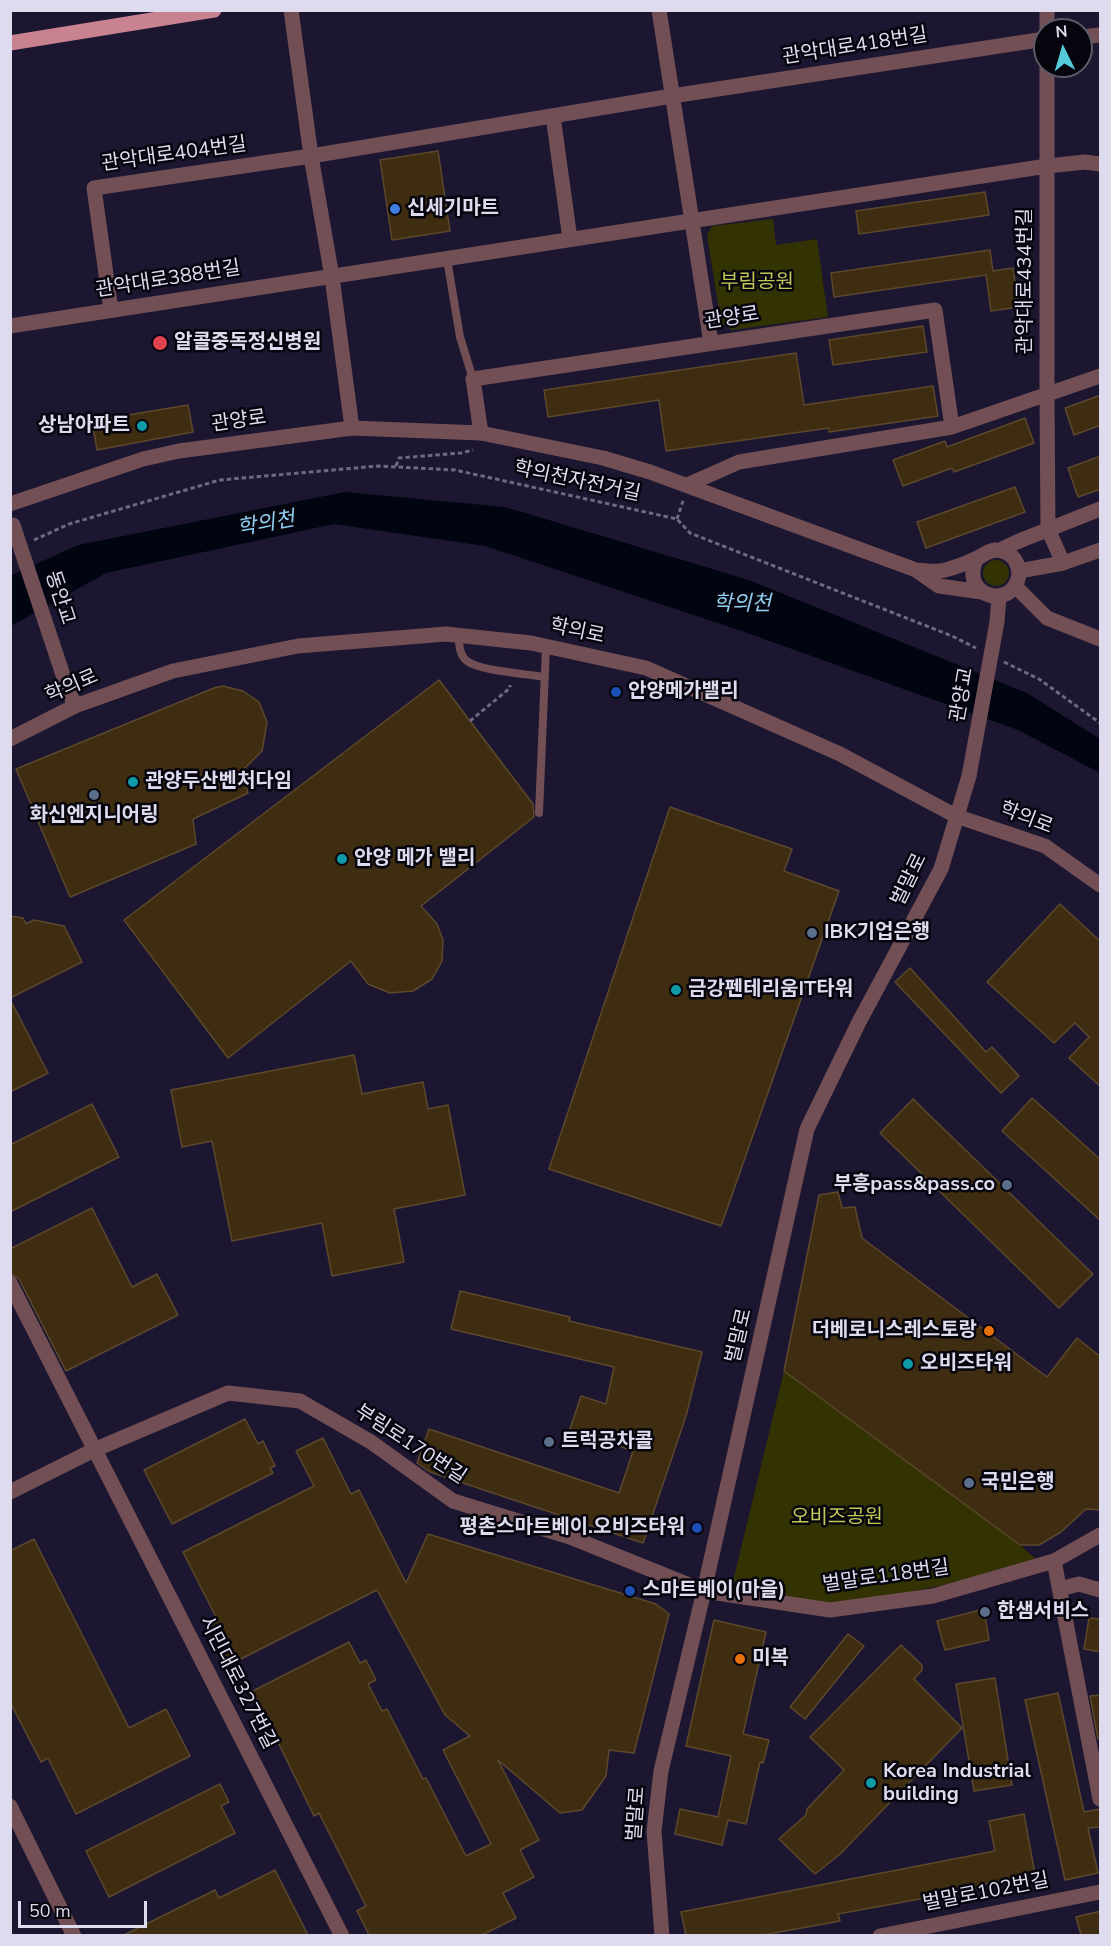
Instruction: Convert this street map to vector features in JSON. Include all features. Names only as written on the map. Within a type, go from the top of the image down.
[{"type":"main road","points":[[10,43],[214,10]]},
{"type":"street","points":[[291,10],[311,156],[332,277],[352,428]]},
{"type":"street","points":[[659,10],[711,344]]},
{"type":"street","name":"관악대로418번길","points":[[672,96],[1033,41]]},
{"type":"street","name":"관악대로434번길","points":[[1047,78],[1048,529],[1063,563]]},
{"type":"street","name":"관악대로404번길","points":[[111,310],[94,188],[311,156],[672,96]]},
{"type":"street","points":[[553,116],[570,239]]},
{"type":"street","points":[[332,277],[1047,166],[1085,162],[1101,165]]},
{"type":"street","name":"관악대로388번길","points":[[10,326],[332,277]]},
{"type":"street","name":"관양로","points":[[473,379],[935,310],[952,427]]},
{"type":"street","points":[[687,485],[739,462],[952,427],[1101,376]]},
{"type":"street","points":[[473,379],[481,441]]},
{"type":"street","name":"관양로","points":[[10,504],[143,459],[179,451],[352,428],[481,441],[603,458],[687,485],[916,570],[939,586],[982,592]]},
{"type":"street","points":[[916,570],[939,571],[977,558],[988,551],[1000,550],[1101,509]]},
{"type":"street","name":"동안교","points":[[12,520],[75,706]]},
{"type":"street","points":[[977,558],[972,576],[982,592],[991,596],[1008,593],[1015,586],[1019,571],[1016,561],[1010,554],[1000,550]]},
{"type":"street","points":[[1019,571],[1063,563],[1101,550]]},
{"type":"street","points":[[1015,586],[1047,618],[1101,639]]},
{"type":"street","name":"관양교","points":[[969,776],[997,622],[999,596]]},
{"type":"street","name":"학의로","points":[[10,739],[75,706],[173,671],[298,646],[446,634],[459,635],[546,647],[646,668],[840,754],[956,816],[1045,846],[1101,885]]},
{"type":"street","name":"벌말로","points":[[662,1935],[654,1830],[661,1771],[704,1592],[807,1129],[859,1022],[941,869],[969,776]]},
{"type":"street","points":[[10,1283],[94,1450]]},
{"type":"street","name":"부림로170번길","points":[[10,1492],[94,1450],[228,1392],[300,1401],[371,1442],[453,1501],[570,1537],[704,1592]]},
{"type":"street","name":"시민대로327번길","points":[[94,1450],[342,1935]]},
{"type":"street","name":"벌말로118번길","points":[[704,1592],[830,1610],[933,1596],[1054,1561],[1101,1535]]},
{"type":"street","points":[[1054,1561],[1101,1799]]},
{"type":"street","points":[[1060,1589],[1079,1584],[1101,1590]]},
{"type":"street","points":[[10,1806],[75,1935]]},
{"type":"street","name":"벌말로102번길","points":[[880,1935],[1101,1892]]},
{"type":"lane","points":[[447,259],[460,337],[473,379]]},
{"type":"lane","points":[[459,635],[459,647],[466,661],[482,667],[545,677]]},
{"type":"lane","points":[[539,813],[546,647]]},
{"type":"path","points":[[396,467],[399,458],[461,453],[481,441]]},
{"type":"path","name":"학의천자전거길","points":[[27,543],[69,525],[220,480],[360,467],[455,470],[677,519],[690,533],[952,636],[981,651]]},
{"type":"path","points":[[1000,660],[1039,679],[1101,723]]},
{"type":"path","points":[[470,722],[510,688],[511,672]]},
{"type":"green space","name":"부림공원","points":[[773,219],[776,245],[817,239],[828,317],[732,330],[721,323],[707,235],[712,226]]},
{"type":"green space","points":[[996,560],[1005,564],[1009,573],[1005,582],[996,586],[987,582],[983,573],[987,564]]},
{"type":"green space","name":"오비즈공원","points":[[784,1371],[1035,1558],[1015,1569],[852,1605],[814,1603],[733,1581]]},
{"type":"water","name":"학의천","points":[[345,492],[505,507],[749,580],[1027,693],[1100,739],[1100,773],[1018,730],[739,630],[485,546],[334,524],[106,573],[11,626],[10,576],[78,545]]},
{"type":"building","points":[[438,151],[450,231],[392,240],[380,160]]},
{"type":"building","points":[[985,192],[989,215],[859,234],[856,211]]},
{"type":"building","points":[[990,250],[993,271],[1013,268],[1019,307],[991,311],[986,275],[834,297],[831,273]]},
{"type":"building","points":[[923,326],[927,352],[833,365],[829,340]]},
{"type":"building","points":[[796,353],[804,405],[933,386],[938,416],[829,432],[829,428],[666,451],[659,400],[548,417],[544,390]]},
{"type":"building","points":[[1101,395],[1101,425],[1074,435],[1065,408]]},
{"type":"building","name":"상남아파트","points":[[188,405],[193,432],[97,450],[92,421]]},
{"type":"building","points":[[1025,418],[1034,443],[954,472],[952,468],[903,486],[893,460],[945,441],[947,447]]},
{"type":"building","points":[[1101,456],[1101,489],[1078,497],[1068,468]]},
{"type":"building","points":[[1015,487],[1025,512],[926,548],[917,522]]},
{"type":"building","name":"안양 메가 밸리","points":[[439,680],[533,804],[534,817],[421,906],[437,924],[443,940],[442,961],[432,979],[413,991],[390,993],[368,984],[351,961],[228,1058],[124,920]]},
{"type":"building","name":"관양두산벤처다임","points":[[223,686],[243,691],[259,702],[267,722],[262,751],[242,771],[248,793],[193,819],[196,844],[70,897],[16,769]]},
{"type":"building","name":"금강펜테리움IT타워","points":[[670,807],[792,849],[784,871],[839,891],[721,1226],[549,1169]]},
{"type":"building","points":[[1060,904],[1101,942],[1101,1087],[1069,1058],[1089,1037],[1075,1023],[1054,1043],[987,982]]},
{"type":"building","points":[[10,916],[23,918],[26,924],[34,920],[64,926],[82,962],[10,998]]},
{"type":"building","points":[[910,968],[986,1052],[992,1047],[1019,1076],[1001,1093],[895,982]]},
{"type":"building","points":[[10,999],[48,1073],[10,1092]]},
{"type":"building","points":[[354,1055],[362,1094],[423,1082],[428,1109],[448,1105],[465,1195],[394,1209],[404,1262],[332,1276],[322,1223],[232,1241],[212,1141],[182,1147],[171,1090]]},
{"type":"building","points":[[1032,1098],[1101,1160],[1101,1221],[1002,1131]]},
{"type":"building","points":[[913,1099],[1093,1274],[1059,1308],[880,1133]]},
{"type":"building","points":[[92,1104],[119,1157],[10,1212],[10,1145]]},
{"type":"building","name":"오비즈타워","points":[[838,1192],[842,1208],[855,1207],[862,1238],[1047,1377],[1077,1338],[1101,1357],[1101,1510],[1086,1509],[1061,1532],[1039,1545],[1020,1545],[784,1371],[819,1195]]},
{"type":"building","points":[[92,1208],[132,1287],[157,1274],[178,1315],[66,1371],[19,1279],[10,1273],[10,1249]]},
{"type":"building","points":[[460,1291],[570,1317],[569,1321],[702,1352],[686,1416],[643,1543],[430,1472],[417,1463],[429,1429],[619,1493],[633,1451],[570,1429],[581,1396],[606,1404],[614,1367],[451,1329]]},
{"type":"building","points":[[245,1419],[258,1444],[263,1441],[275,1466],[270,1468],[273,1473],[172,1524],[144,1470]]},
{"type":"building","points":[[323,1438],[351,1494],[359,1490],[406,1583],[428,1534],[656,1604],[669,1614],[634,1753],[609,1750],[606,1776],[582,1810],[560,1813],[498,1760],[539,1840],[520,1850],[534,1877],[503,1893],[516,1918],[482,1935],[369,1935],[357,1911],[366,1906],[319,1813],[314,1816],[253,1691],[349,1642],[360,1663],[366,1660],[376,1680],[368,1684],[382,1711],[387,1709],[466,1856],[491,1844],[443,1750],[470,1736],[445,1715],[377,1590],[229,1665],[209,1625],[218,1621],[183,1552],[314,1486],[296,1451]]},
{"type":"building","points":[[34,1539],[129,1728],[166,1709],[190,1756],[76,1814],[48,1758],[41,1762],[10,1702],[10,1551]]},
{"type":"building","points":[[984,1609],[989,1640],[945,1650],[937,1621]]},
{"type":"building","points":[[1089,1618],[1101,1619],[1101,1652],[1084,1649]]},
{"type":"building","points":[[714,1620],[766,1632],[743,1734],[769,1740],[763,1763],[760,1762],[746,1824],[728,1820],[722,1845],[675,1834],[680,1809],[718,1817],[731,1756],[686,1746]]},
{"type":"building","points":[[848,1634],[864,1646],[805,1719],[790,1707]]},
{"type":"building","name":"Korea Industrial building","points":[[901,1645],[922,1665],[922,1670],[914,1679],[962,1728],[840,1854],[815,1874],[779,1839],[806,1815],[807,1809],[844,1770],[810,1737]]},
{"type":"building","points":[[995,1678],[1012,1785],[974,1791],[956,1684]]},
{"type":"building","points":[[1058,1693],[1084,1812],[1101,1809],[1101,1827],[1088,1828],[1098,1873],[1065,1880],[1025,1700]]},
{"type":"building","points":[[1101,1695],[1101,1738],[1098,1739],[1090,1696]]},
{"type":"building","points":[[220,1784],[229,1802],[221,1806],[235,1833],[109,1897],[86,1851]]},
{"type":"building","points":[[1024,1814],[1035,1874],[979,1885],[980,1888],[838,1914],[840,1921],[763,1935],[686,1935],[681,1912],[995,1851],[989,1821]]},
{"type":"building","points":[[275,1870],[308,1935],[124,1935],[215,1890],[219,1898]]},
{"type":"building","points":[[1101,1911],[1101,1935],[1081,1935],[1076,1917]]},
{"type":"place","name":"신세기마트","points":[[395,209]]},
{"type":"place","name":"알콜중독정신병원","points":[[160,343]]},
{"type":"place","name":"상남아파트","points":[[142,426]]},
{"type":"place","name":"안양메가밸리","points":[[616,692]]},
{"type":"place","name":"관양두산벤처다임","points":[[133,782]]},
{"type":"place","name":"화신엔지니어링","points":[[94,795]]},
{"type":"place","name":"안양 메가 밸리","points":[[342,859]]},
{"type":"place","name":"IBK기업은행","points":[[812,933]]},
{"type":"place","name":"금강펜테리움IT타워","points":[[676,990]]},
{"type":"place","name":"부흥pass&pass.co","points":[[1007,1185]]},
{"type":"place","name":"더베로니스레스토랑","points":[[989,1331]]},
{"type":"place","name":"오비즈타워","points":[[908,1364]]},
{"type":"place","name":"트럭공차콜","points":[[549,1442]]},
{"type":"place","name":"국민은행","points":[[969,1483]]},
{"type":"place","name":"평촌스마트베이.오비즈타워","points":[[697,1528]]},
{"type":"place","name":"스마트베이(마을)","points":[[630,1591]]},
{"type":"place","name":"한샘서비스","points":[[985,1612]]},
{"type":"place","name":"미복","points":[[740,1659]]},
{"type":"place","name":"Korea Industrial building","points":[[871,1783]]}]
